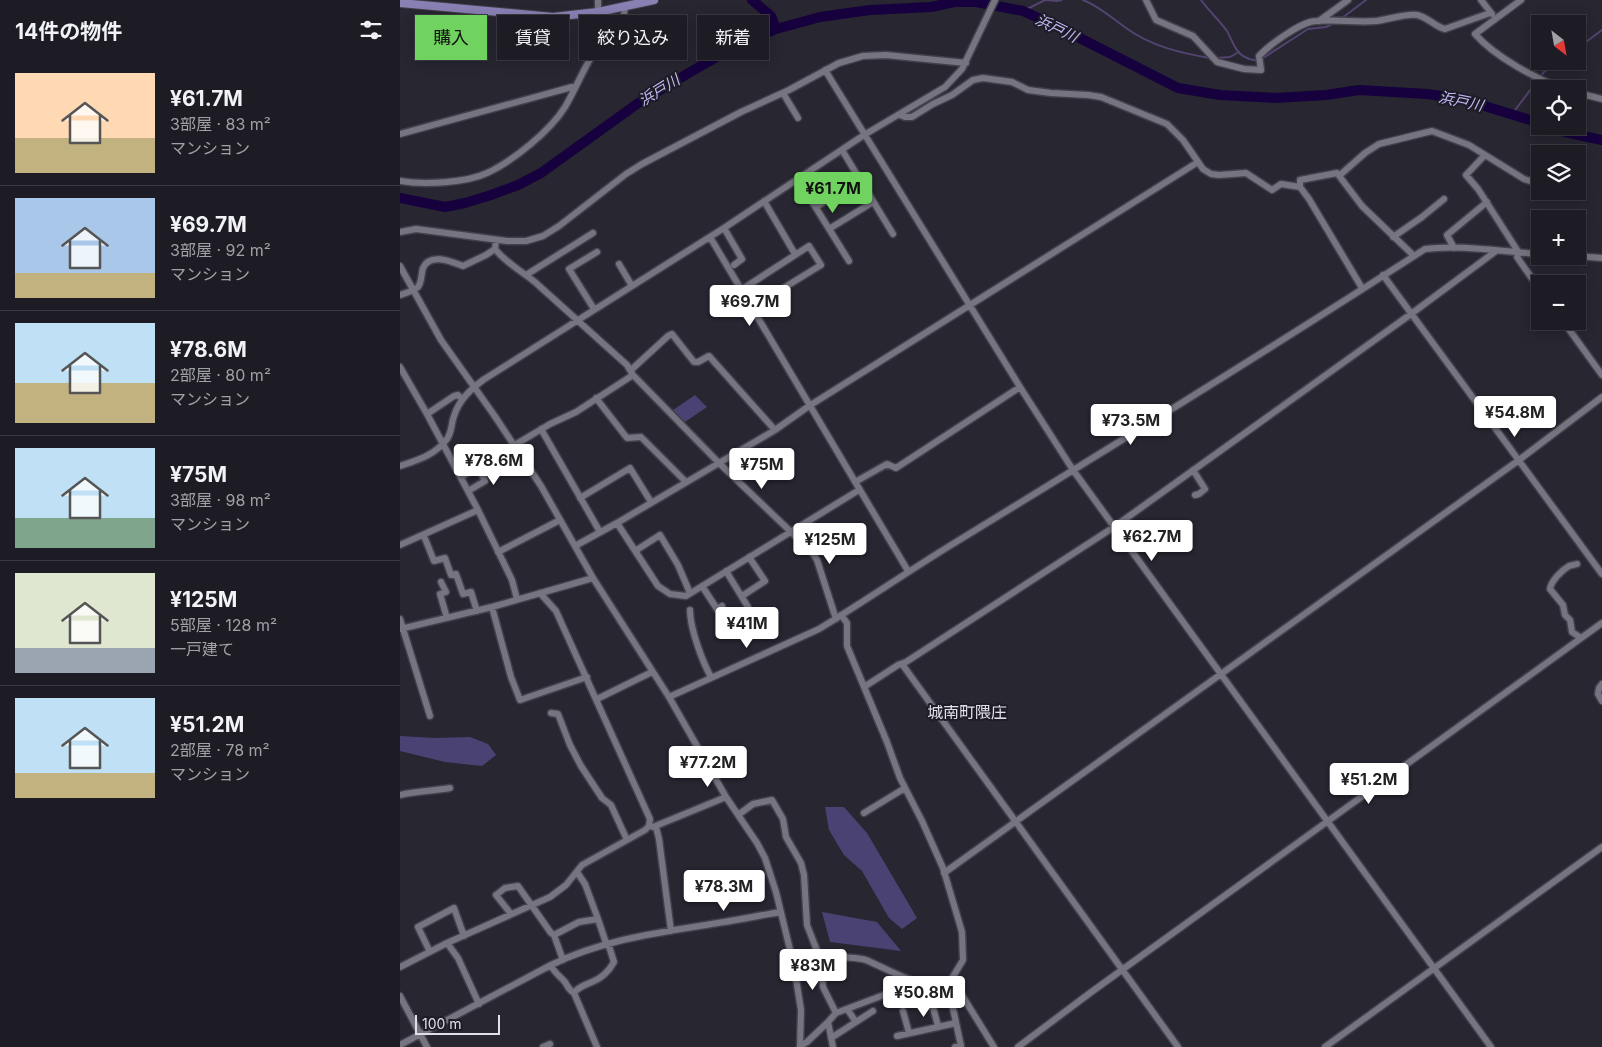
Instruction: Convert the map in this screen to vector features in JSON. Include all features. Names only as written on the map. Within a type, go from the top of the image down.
[{"type":"main road","points":[[400,3],[449,4],[553,17],[598,12],[654,0]]},
{"type":"street","points":[[598,0],[598,12]]},
{"type":"street","points":[[400,466],[432,453],[447,438],[457,407],[474,386],[724,228],[864,135],[900,115],[952,81],[967,60],[995,0]]},
{"type":"street","points":[[1146,0],[1156,20],[1193,36],[1217,62],[1244,69],[1261,70],[1259,56],[1266,48],[1310,22],[1360,22],[1416,14],[1441,28],[1445,28],[1490,13]]},
{"type":"street","points":[[1318,22],[1348,0]]},
{"type":"street","points":[[1481,0],[1495,20]]},
{"type":"street","points":[[1521,0],[1475,34],[1494,51],[1543,80]]},
{"type":"street","points":[[400,181],[418,183],[442,182],[470,178],[486,173],[525,148],[565,108],[591,57],[623,19],[625,6]]},
{"type":"street","points":[[400,232],[416,230],[496,240],[526,241],[543,236],[642,164],[839,63],[864,56],[886,55],[967,60]]},
{"type":"street","points":[[825,70],[971,305],[1020,388],[1073,470],[1491,1047]]},
{"type":"street","points":[[900,115],[912,118],[933,104],[952,95],[973,80],[983,78],[1012,82],[1028,90],[1101,97],[1167,124],[1175,130],[1202,169],[1211,174],[1246,174],[1272,190],[1281,184],[1300,187]]},
{"type":"street","points":[[400,134],[572,87],[575,88]]},
{"type":"street","points":[[782,93],[798,118]]},
{"type":"street","points":[[1586,95],[1602,99]]},
{"type":"street","points":[[1340,175],[1365,152],[1379,144],[1432,131],[1469,145],[1484,156],[1531,181]]},
{"type":"street","points":[[842,150],[893,234]]},
{"type":"street","points":[[1484,156],[1466,175],[1487,202],[1519,253],[1517,257],[1531,277]]},
{"type":"street","points":[[575,546],[775,430],[809,406],[1198,162]]},
{"type":"street","points":[[1362,288],[1300,187],[1300,180],[1337,173],[1358,202],[1414,256]]},
{"type":"street","points":[[798,179],[849,261]]},
{"type":"street","points":[[816,207],[859,179]]},
{"type":"street","points":[[1393,237],[1444,199]]},
{"type":"street","points":[[764,201],[795,254]]},
{"type":"street","points":[[830,229],[873,202]]},
{"type":"street","points":[[1454,248],[1446,235],[1487,202]]},
{"type":"street","points":[[724,228],[742,260],[734,265]]},
{"type":"street","points":[[526,275],[593,233]]},
{"type":"street","points":[[710,237],[908,571]]},
{"type":"street","points":[[496,240],[495,249],[507,262],[526,275],[627,365],[719,463],[812,552],[817,560],[838,617],[847,623],[847,646],[905,788],[922,821],[944,873],[962,932],[962,960],[950,982],[961,1046],[955,1047]]},
{"type":"street","points":[[741,290],[809,246],[821,265],[752,308]]},
{"type":"street","points":[[668,697],[819,629],[908,571],[1425,249],[1454,248],[1531,254]]},
{"type":"street","points":[[400,295],[413,290],[419,285],[424,265],[429,262],[440,259],[463,266],[495,249]]},
{"type":"street","points":[[864,687],[1114,526],[1496,251]]},
{"type":"street","points":[[594,309],[567,271],[597,252]]},
{"type":"street","points":[[1586,257],[1602,258]]},
{"type":"street","points":[[619,264],[632,286]]},
{"type":"street","points":[[400,266],[441,340],[541,486],[593,578],[668,697],[726,797],[765,858],[776,892],[794,966],[801,1010],[800,1046]]},
{"type":"street","points":[[1383,276],[1602,574]]},
{"type":"street","points":[[1570,330],[1602,375]]},
{"type":"street","points":[[461,477],[541,429],[576,412],[632,372],[672,334],[694,362],[709,356],[775,430]]},
{"type":"street","points":[[401,372],[427,414],[478,510],[512,580],[517,599]]},
{"type":"street","points":[[855,482],[886,464],[896,468],[1020,388]]},
{"type":"street","points":[[427,414],[454,396],[458,395],[462,399]]},
{"type":"street","points":[[944,873],[1519,460],[1602,397]]},
{"type":"street","points":[[596,398],[627,438],[641,437],[686,482]]},
{"type":"street","points":[[541,429],[600,532]]},
{"type":"street","points":[[468,491],[485,481],[478,467]]},
{"type":"street","points":[[580,498],[630,468],[652,502]]},
{"type":"street","points":[[1193,470],[1205,489],[1195,495]]},
{"type":"street","points":[[617,523],[658,586],[670,594],[686,596],[859,490]]},
{"type":"street","points":[[400,546],[478,510]]},
{"type":"street","points":[[498,552],[560,520]]},
{"type":"street","points":[[635,551],[660,535],[678,564],[690,593]]},
{"type":"street","points":[[424,536],[434,561],[445,558],[451,576],[456,574],[463,594],[470,592],[477,611]]},
{"type":"street","points":[[742,596],[765,581],[749,557]]},
{"type":"street","points":[[1577,564],[1568,567],[1557,576],[1550,589],[1563,605],[1565,615],[1570,620],[1572,632],[1581,638]]},
{"type":"street","points":[[726,571],[748,606]]},
{"type":"street","points":[[401,629],[477,611],[593,578]]},
{"type":"street","points":[[441,582],[446,592],[440,594],[447,618]]},
{"type":"street","points":[[702,586],[717,609],[722,606]]},
{"type":"street","points":[[540,593],[556,611],[659,839],[671,931]]},
{"type":"street","points":[[492,607],[511,677],[520,700],[587,677]]},
{"type":"street","points":[[690,610],[690,621],[704,663],[711,677]]},
{"type":"street","points":[[400,619],[401,629],[430,716]]},
{"type":"street","points":[[1018,1047],[1602,623]]},
{"type":"street","points":[[902,664],[1178,1047]]},
{"type":"street","points":[[597,699],[652,672]]},
{"type":"street","points":[[1602,684],[1598,694],[1602,701]]},
{"type":"street","points":[[551,713],[558,714],[570,745],[581,766],[602,798],[612,805],[627,840]]},
{"type":"street","points":[[400,795],[420,790],[425,792],[450,788]]},
{"type":"street","points":[[864,813],[905,788]]},
{"type":"street","points":[[400,968],[558,892],[582,865],[652,826],[726,797]]},
{"type":"street","points":[[738,815],[753,804],[772,800],[783,819],[786,837],[801,863],[804,874],[807,925],[822,961],[823,987],[836,1013]]},
{"type":"street","points":[[1325,1047],[1602,846]]},
{"type":"street","points":[[574,993],[577,989],[597,980],[614,962],[585,884],[577,872]]},
{"type":"street","points":[[511,914],[496,895],[505,888],[518,886],[554,935],[563,960]]},
{"type":"street","points":[[430,952],[418,927],[454,908],[464,936]]},
{"type":"street","points":[[400,1045],[551,965],[607,943],[781,912]]},
{"type":"street","points":[[554,935],[579,922],[598,919]]},
{"type":"street","points":[[447,944],[458,958],[479,1004]]},
{"type":"street","points":[[794,966],[833,957],[862,959],[914,981],[933,986],[950,982]]},
{"type":"street","points":[[551,965],[554,972],[574,993],[597,1047]]},
{"type":"street","points":[[800,1046],[807,1042],[836,1013],[897,990],[914,981]]},
{"type":"street","points":[[950,982],[994,1047]]},
{"type":"street","points":[[400,996],[426,1047]]},
{"type":"street","points":[[930,996],[938,1026]]},
{"type":"street","points":[[847,1009],[856,1022]]},
{"type":"street","points":[[831,1038],[873,1011]]},
{"type":"street","points":[[903,1011],[909,1033]]},
{"type":"street","points":[[828,1022],[833,1047]]},
{"type":"street","points":[[897,1036],[956,1023]]},
{"type":"street","points":[[543,1047],[550,1044]]},
{"type":"shaded area","points":[[695,395],[707,407],[682,424],[670,412]]},
{"type":"shaded area","points":[[400,736],[470,737],[488,744],[496,755],[482,766],[445,762],[400,751]]},
{"type":"shaded area","points":[[825,807],[844,807],[867,833],[917,918],[902,929],[889,918],[862,871],[844,855],[829,830]]},
{"type":"shaded area","points":[[822,912],[877,922],[901,951],[830,942]]},
{"type":"waterway","points":[[752,0],[771,16],[776,29]]},
{"type":"waterway","points":[[1023,11],[1045,0],[1062,0]]},
{"type":"waterway","points":[[1083,0],[1100,9],[1145,40],[1177,51],[1210,58]]},
{"type":"waterway","points":[[1201,0],[1227,31],[1239,52],[1245,57],[1254,60],[1260,60],[1308,29],[1326,27],[1334,23]]},
{"type":"waterway","points":[[1342,18],[1366,0]]},
{"type":"waterway","name":"浜戸川","points":[[400,198],[445,207],[465,203],[518,185],[541,173],[637,104],[734,47],[776,29],[820,17],[870,10],[931,7],[954,2],[976,2],[1023,11],[1178,88],[1220,95],[1275,98],[1326,95],[1359,90],[1427,94],[1462,99],[1531,120]]},
{"type":"waterway","points":[[1586,42],[1602,30]]},
{"type":"waterway","points":[[1215,58],[1230,57],[1239,52]]},
{"type":"waterway","points":[[1512,114],[1547,70]]},
{"type":"waterway","name":"浜戸川","points":[[1579,135],[1602,140]]},
{"type":"district","name":"城南町隈庄","points":[[967,712]]}]
